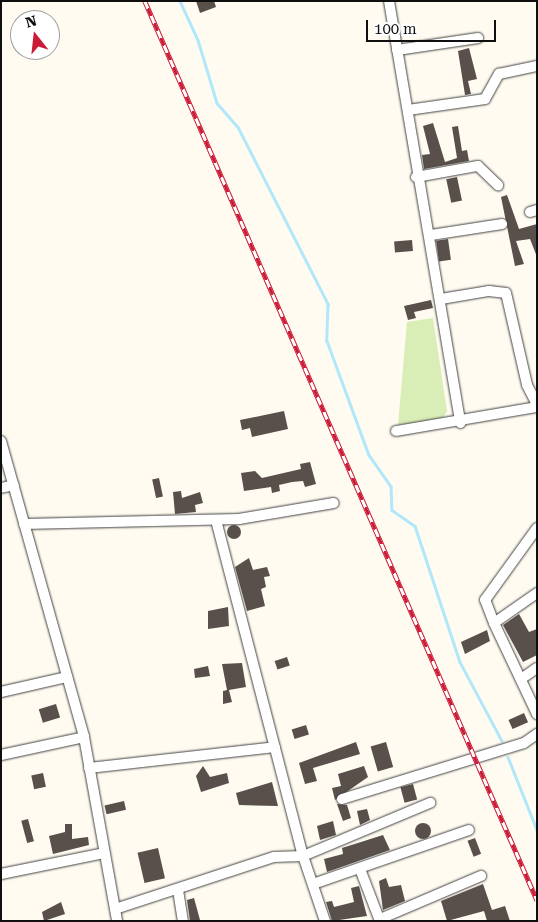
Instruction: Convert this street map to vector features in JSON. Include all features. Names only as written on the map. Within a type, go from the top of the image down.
[{"type":"street","points":[[391,2],[396,50],[408,110],[416,177],[431,235],[460,422]]},
{"type":"street","points":[[396,50],[478,38]]},
{"type":"street","points":[[408,110],[485,99],[499,74],[537,66]]},
{"type":"street","points":[[416,177],[478,166],[498,185]]},
{"type":"street","points":[[431,235],[502,224]]},
{"type":"street","points":[[396,431],[460,422],[537,406],[527,385],[506,293],[489,291],[441,299]]},
{"type":"street","points":[[1,441],[84,737],[117,921]]},
{"type":"street","points":[[1,488],[14,486]]},
{"type":"street","points":[[24,524],[216,520],[284,515],[334,503]]},
{"type":"street","points":[[216,520],[303,856],[325,921]]},
{"type":"street","points":[[537,528],[485,600],[537,714]]},
{"type":"street","points":[[494,623],[537,593]]},
{"type":"street","points":[[521,679],[537,668]]},
{"type":"street","points":[[1,692],[67,677]]},
{"type":"street","points":[[342,800],[524,743],[537,734]]},
{"type":"street","points":[[1,755],[84,737]]},
{"type":"street","points":[[90,768],[275,747]]},
{"type":"street","points":[[115,909],[178,890],[274,857],[303,856],[430,803]]},
{"type":"street","points":[[313,884],[469,830]]},
{"type":"street","points":[[1,874],[104,853]]},
{"type":"street","points":[[360,869],[380,920],[480,876]]},
{"type":"street","points":[[178,890],[183,921]]},
{"type":"green space","points":[[433,318],[447,411],[441,422],[398,425],[407,322]]},
{"type":"building","points":[[196,1],[214,1],[216,7],[200,13]]},
{"type":"building","points":[[469,48],[477,79],[468,81],[471,94],[465,95],[458,51]]},
{"type":"building","points":[[433,123],[445,162],[457,158],[452,127],[458,126],[462,151],[467,150],[469,161],[424,169],[422,155],[430,154],[423,126]]},
{"type":"building","points":[[457,177],[462,200],[451,203],[446,179]]},
{"type":"building","points":[[507,195],[519,229],[537,224],[537,257],[530,239],[516,241],[524,264],[515,266],[501,197]]},
{"type":"building","points":[[448,239],[451,260],[439,261],[436,241]]},
{"type":"building","points":[[412,240],[413,251],[395,253],[394,242]]},
{"type":"building","points":[[431,300],[433,308],[414,312],[416,318],[408,320],[404,306]]},
{"type":"building","points":[[284,411],[288,429],[252,437],[250,428],[242,430],[240,420]]},
{"type":"building","points":[[310,462],[316,484],[305,487],[303,481],[292,482],[279,485],[280,491],[272,493],[271,487],[244,491],[241,473],[255,471],[262,478],[301,469],[300,464]]},
{"type":"building","points":[[159,478],[163,497],[156,498],[152,479]]},
{"type":"building","points":[[181,491],[182,498],[200,492],[203,503],[195,505],[196,512],[175,514],[173,492]]},
{"type":"building","points":[[234,525],[239,527],[241,532],[239,537],[234,539],[229,537],[227,532],[229,527]]},
{"type":"building","points":[[249,558],[253,570],[267,567],[270,576],[264,577],[266,587],[261,589],[265,606],[247,611],[235,567]]},
{"type":"building","points":[[228,607],[229,626],[208,629],[208,611]]},
{"type":"building","points":[[519,614],[529,632],[537,629],[537,655],[523,662],[503,625]]},
{"type":"building","points":[[487,630],[490,641],[465,654],[461,642]]},
{"type":"building","points":[[287,657],[290,666],[277,670],[275,661]]},
{"type":"building","points":[[242,663],[246,687],[229,690],[232,702],[223,704],[223,691],[227,690],[222,664]]},
{"type":"building","points":[[208,666],[210,676],[195,678],[194,669]]},
{"type":"building","points":[[56,704],[60,717],[43,723],[39,709]]},
{"type":"building","points":[[524,713],[528,722],[513,729],[508,720]]},
{"type":"building","points":[[306,725],[309,735],[295,739],[292,729]]},
{"type":"building","points":[[356,742],[360,754],[313,768],[317,781],[305,784],[299,763]]},
{"type":"building","points":[[386,742],[393,767],[378,771],[371,746]]},
{"type":"building","points":[[203,766],[210,777],[227,773],[229,783],[201,792],[196,776]]},
{"type":"building","points":[[364,766],[368,777],[335,800],[332,788],[341,786],[338,774]]},
{"type":"building","points":[[43,773],[46,787],[34,789],[31,775]]},
{"type":"building","points":[[272,782],[278,806],[239,805],[236,793]]},
{"type":"building","points":[[413,784],[417,799],[405,803],[400,787]]},
{"type":"building","points":[[124,801],[126,810],[107,814],[105,805]]},
{"type":"building","points":[[337,804],[347,805],[351,818],[343,821]]},
{"type":"building","points":[[367,809],[370,820],[360,825],[357,811]]},
{"type":"building","points":[[28,819],[34,841],[27,843],[21,821]]},
{"type":"building","points":[[333,821],[336,835],[320,840],[317,826]]},
{"type":"building","points":[[423,823],[429,825],[431,831],[429,837],[423,839],[417,837],[415,831],[417,825]]},
{"type":"building","points":[[65,824],[72,824],[72,839],[88,837],[89,845],[53,854],[49,836],[65,832]]},
{"type":"building","points":[[383,835],[390,850],[327,872],[324,859],[343,854],[342,848]]},
{"type":"building","points":[[475,838],[481,854],[474,857],[468,841]]},
{"type":"building","points":[[158,848],[165,878],[145,883],[138,853]]},
{"type":"building","points":[[386,878],[389,887],[401,885],[405,901],[383,910],[379,881]]},
{"type":"building","points":[[483,884],[492,910],[505,906],[510,921],[487,921],[484,911],[447,921],[441,901]]},
{"type":"building","points":[[359,886],[367,916],[332,921],[326,902],[332,901],[334,907],[354,902],[351,888]]},
{"type":"building","points":[[194,898],[200,920],[190,921],[187,900]]},
{"type":"building","points":[[61,902],[65,914],[44,921],[42,912]]},
{"type":"waterway","points":[[180,1],[198,40],[217,103],[238,127],[328,304],[327,341],[369,455],[391,486],[392,510],[415,526],[460,662],[502,741]]},
{"type":"waterway","points":[[508,757],[537,830]]},
{"type":"railway","points":[[145,1],[537,900]]}]
